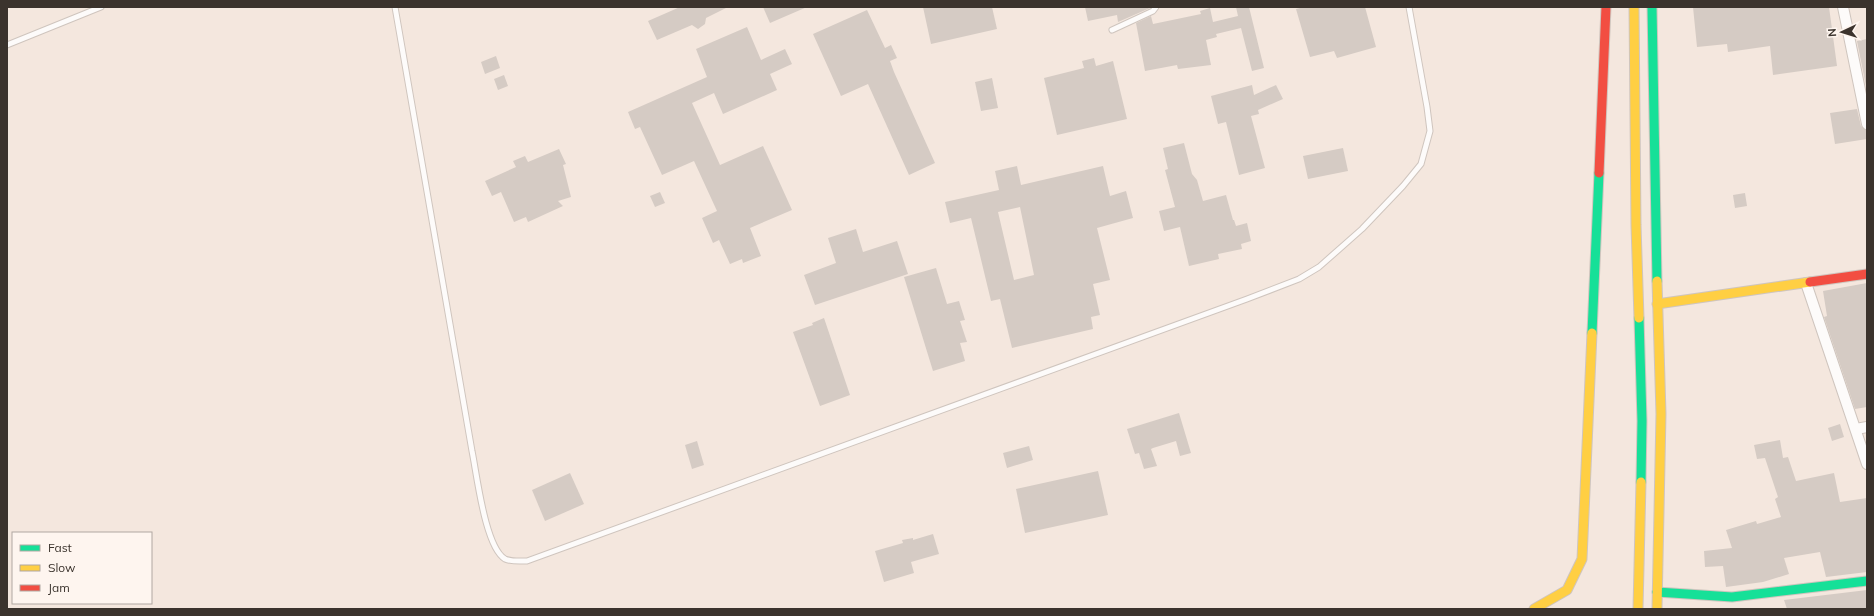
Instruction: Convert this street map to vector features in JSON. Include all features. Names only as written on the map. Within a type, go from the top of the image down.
[{"type":"main road","points":[[1534,609],[1567,590],[1582,559],[1606,7]]},
{"type":"main road","points":[[1634,7],[1636,225],[1642,421],[1638,609]]},
{"type":"main road","points":[[1652,7],[1657,304],[1661,380],[1662,442],[1657,592],[1658,609]]},
{"type":"main road","points":[[1657,304],[1867,274]]},
{"type":"main road","points":[[1657,592],[1732,597],[1867,581]]},
{"type":"street","points":[[1843,7],[1867,124]]},
{"type":"street","points":[[1806,283],[1867,464]]},
{"type":"street","points":[[1856,429],[1867,427]]},
{"type":"lane","points":[[7,45],[101,7]]},
{"type":"lane","points":[[395,7],[486,524],[491,540],[498,552],[505,558],[515,561],[527,561],[1232,304],[1299,279],[1319,267],[1362,228],[1403,186],[1421,164],[1427,147],[1430,131],[1427,107],[1409,7]]},
{"type":"lane","points":[[1112,30],[1153,11],[1156,7]]},
{"type":"building","points":[[680,7],[728,7],[706,18],[705,24],[698,29],[692,25],[657,40],[648,21]]},
{"type":"building","points":[[763,7],[807,7],[770,23]]},
{"type":"building","points":[[923,7],[992,7],[997,29],[931,44]]},
{"type":"building","points":[[1085,7],[1150,8],[1118,22],[1117,15],[1088,21]]},
{"type":"building","points":[[1236,7],[1249,7],[1264,68],[1252,71],[1241,28],[1216,34],[1217,37],[1206,40],[1211,65],[1178,69],[1177,65],[1145,71],[1136,23],[1151,16],[1153,24],[1201,14],[1200,11],[1210,8],[1213,22],[1238,16]]},
{"type":"building","points":[[1304,7],[1365,7],[1376,47],[1337,58],[1334,51],[1310,57],[1296,9]]},
{"type":"building","points":[[1693,7],[1829,7],[1837,66],[1773,75],[1770,46],[1728,52],[1727,44],[1697,47]]},
{"type":"building","points":[[867,10],[885,48],[891,45],[897,58],[890,61],[935,163],[909,175],[868,84],[841,96],[813,34]]},
{"type":"building","points":[[747,27],[761,60],[785,49],[792,64],[770,74],[777,90],[723,114],[714,93],[692,103],[720,165],[763,146],[792,210],[750,228],[761,256],[743,263],[742,259],[730,264],[719,240],[713,243],[702,218],[717,211],[694,161],[662,175],[640,127],[635,129],[628,112],[707,77],[696,49]]},
{"type":"building","points":[[1867,39],[1867,86],[1866,86],[1857,41]]},
{"type":"building","points":[[496,56],[500,68],[485,74],[481,62]]},
{"type":"building","points":[[1094,58],[1096,66],[1113,61],[1127,119],[1057,135],[1044,78],[1084,68],[1082,61]]},
{"type":"building","points":[[504,75],[508,86],[498,90],[494,79]]},
{"type":"building","points":[[992,78],[998,108],[981,111],[975,82]]},
{"type":"building","points":[[1252,85],[1254,95],[1276,85],[1283,99],[1258,110],[1259,114],[1251,116],[1265,168],[1239,175],[1226,122],[1218,124],[1211,96]]},
{"type":"building","points":[[1857,109],[1861,126],[1867,130],[1867,139],[1835,144],[1830,113]]},
{"type":"building","points":[[1184,143],[1192,174],[1197,180],[1203,201],[1226,195],[1236,226],[1247,223],[1251,241],[1241,244],[1242,249],[1218,254],[1219,259],[1189,266],[1180,227],[1164,231],[1159,211],[1175,207],[1165,170],[1168,169],[1163,148]]},
{"type":"building","points":[[1343,148],[1348,171],[1308,179],[1303,156]]},
{"type":"building","points":[[559,149],[566,164],[563,165],[571,197],[558,201],[563,206],[528,222],[526,217],[514,222],[501,192],[492,196],[485,181],[516,167],[513,161],[525,156],[528,162]]},
{"type":"building","points":[[1017,166],[1021,185],[1103,166],[1110,196],[1126,191],[1133,218],[1097,228],[1110,280],[1093,284],[1100,315],[1091,317],[1093,329],[1012,348],[1000,299],[991,301],[971,218],[950,223],[945,202],[999,190],[995,171]],"holes":[[[1020,207],[1034,275],[1014,280],[998,212]]]},
{"type":"building","points":[[660,192],[665,203],[655,207],[650,196]]},
{"type":"building","points":[[1745,193],[1747,206],[1735,208],[1733,195]]},
{"type":"building","points":[[856,229],[863,252],[897,241],[908,274],[815,305],[804,275],[836,263],[828,238]]},
{"type":"building","points":[[936,268],[947,304],[959,301],[965,320],[960,321],[967,342],[960,343],[965,361],[933,371],[904,277]]},
{"type":"building","points":[[1867,283],[1867,407],[1855,409],[1824,317],[1827,316],[1823,291]]},
{"type":"building","points":[[824,318],[850,395],[820,406],[793,332],[813,325],[812,323]]},
{"type":"building","points":[[1179,413],[1191,453],[1180,456],[1176,441],[1153,448],[1151,449],[1157,466],[1144,469],[1139,453],[1135,454],[1127,429]]},
{"type":"building","points":[[1840,424],[1844,437],[1832,441],[1828,428]]},
{"type":"building","points":[[1780,440],[1783,458],[1788,457],[1796,481],[1834,473],[1840,502],[1867,498],[1867,572],[1826,577],[1820,552],[1784,558],[1789,574],[1763,582],[1726,587],[1723,566],[1705,567],[1704,551],[1732,548],[1726,530],[1756,521],[1757,524],[1781,517],[1775,499],[1778,497],[1765,458],[1757,459],[1754,445]]},
{"type":"building","points":[[697,441],[704,465],[692,469],[685,445]]},
{"type":"building","points":[[1029,446],[1033,460],[1007,468],[1003,453]]},
{"type":"building","points":[[1098,471],[1108,515],[1025,533],[1016,489]]},
{"type":"building","points":[[570,473],[584,504],[545,521],[532,490]]},
{"type":"building","points":[[933,534],[939,554],[911,562],[914,573],[884,582],[875,551],[903,543],[902,540],[913,538],[913,540]]},
{"type":"building","points":[[1867,590],[1867,609],[1787,609],[1784,600]]},
{"type":"traffic: fast","points":[[1652,7],[1657,281]]},
{"type":"traffic: fast","points":[[1592,333],[1599,173]]},
{"type":"traffic: fast","points":[[1639,318],[1642,421],[1641,482]]},
{"type":"traffic: fast","points":[[1657,592],[1732,597],[1867,581]]},
{"type":"traffic: slow","points":[[1634,7],[1636,225],[1639,318]]},
{"type":"traffic: slow","points":[[1657,281],[1661,414],[1657,609]]},
{"type":"traffic: slow","points":[[1657,304],[1810,282]]},
{"type":"traffic: slow","points":[[1534,609],[1567,590],[1582,559],[1592,333]]},
{"type":"traffic: slow","points":[[1638,609],[1641,482]]},
{"type":"traffic: jam","points":[[1599,173],[1606,7]]},
{"type":"traffic: jam","points":[[1810,282],[1867,274]]}]
